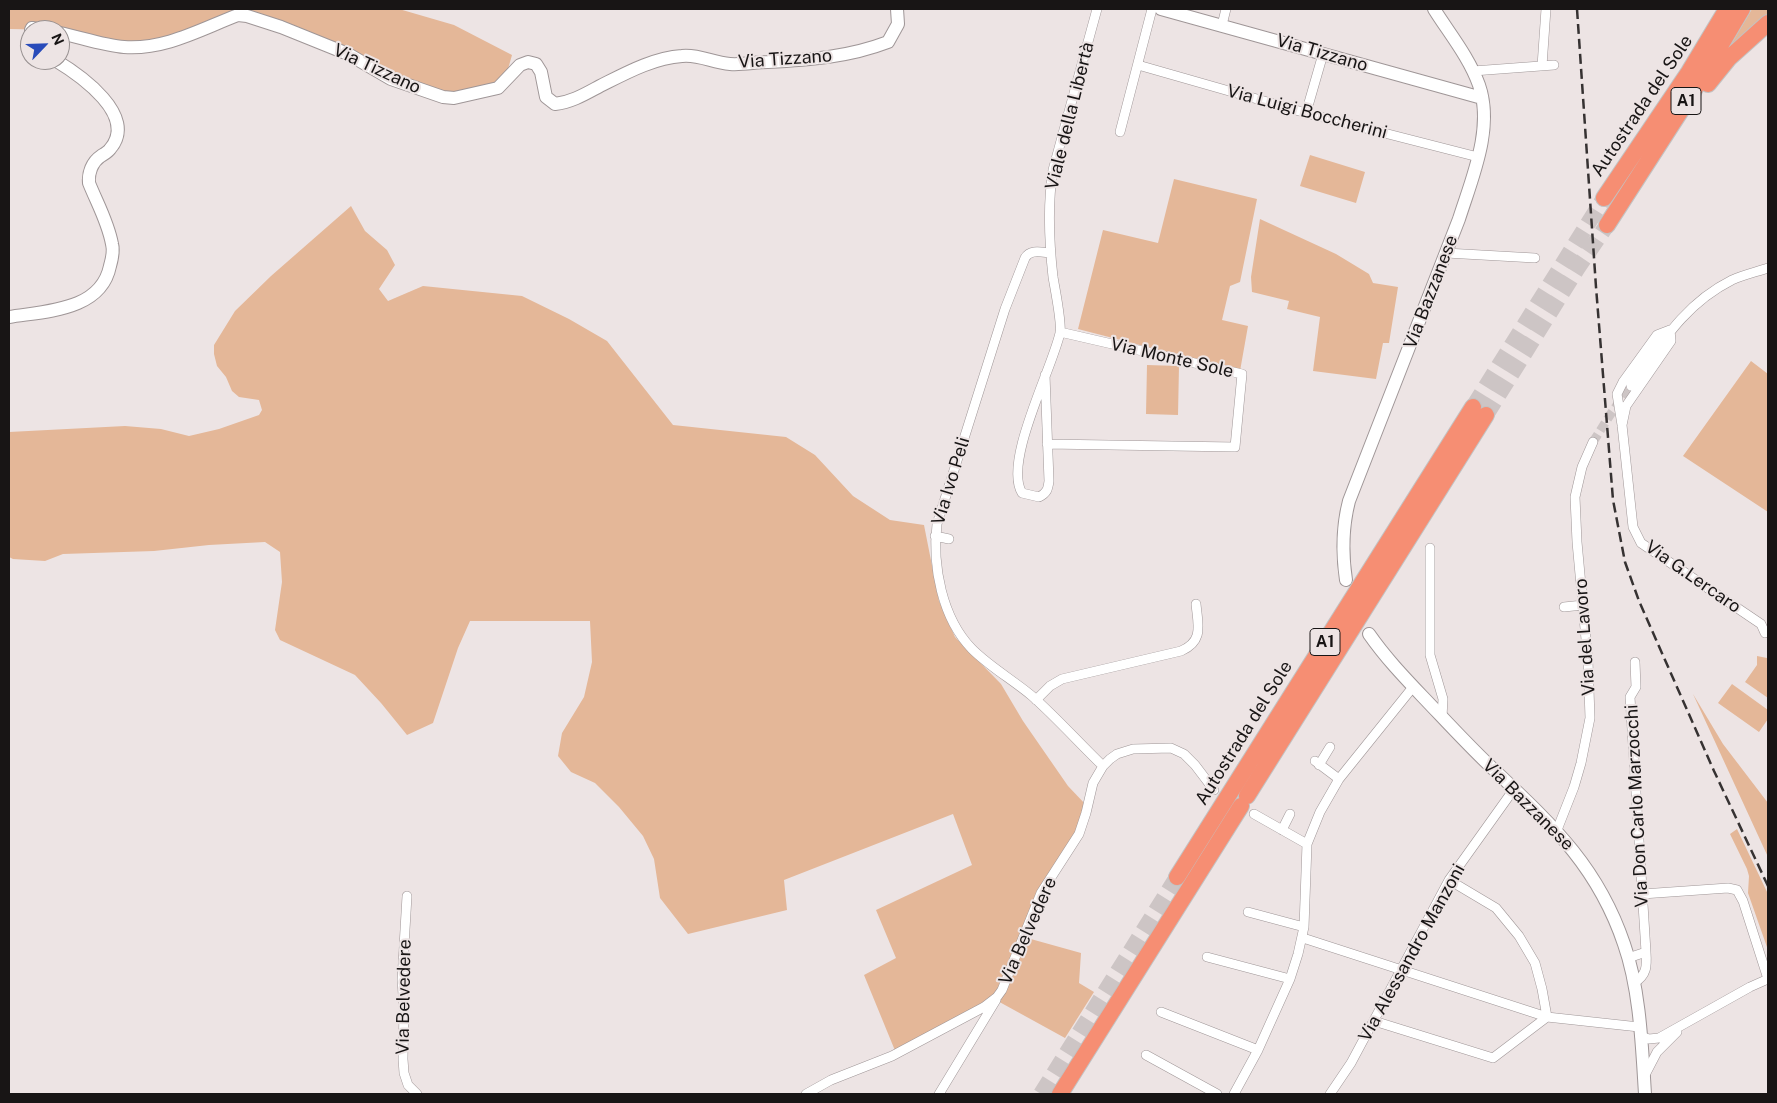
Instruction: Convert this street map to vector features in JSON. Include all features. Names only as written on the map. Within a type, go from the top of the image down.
[{"type":"highway","name":"Autostrada del Sole","points":[[1604,198],[1698,58],[1727,9]]},
{"type":"highway","name":"Autostrada del Sole","points":[[1607,225],[1694,90],[1742,9]]},
{"type":"highway","points":[[1629,193],[1720,67],[1740,46],[1768,23]]},
{"type":"highway","name":"Autostrada del Sole","points":[[1060,1094],[1247,805],[1480,411],[1177,877]]},
{"type":"street","name":"Via Tizzano","points":[[70,35],[123,47],[159,45],[187,36],[238,15],[246,16],[280,27],[348,54],[391,79],[443,97],[454,98],[498,88],[520,65],[528,62],[536,64],[541,72],[546,98],[555,104],[576,99],[628,72],[653,63],[682,56],[699,56],[710,61],[732,64],[798,60],[850,54],[888,42],[898,24],[897,9]]},
{"type":"street","name":"Viale della Libertà","points":[[1047,444],[1048,488],[1045,494],[1039,497],[1022,493],[1017,482],[1022,450],[1031,415],[1060,332],[1050,253],[1049,196],[1053,170],[1097,9]]},
{"type":"street","points":[[1120,132],[1152,9]]},
{"type":"street","name":"Via Tizzano","points":[[1161,9],[1222,24],[1482,98]]},
{"type":"street","points":[[1222,24],[1226,9]]},
{"type":"street","name":"Via Bazzanese","points":[[1346,580],[1343,554],[1344,523],[1349,501],[1446,253],[1478,157],[1483,132],[1482,98],[1473,71],[1434,9]]},
{"type":"street","points":[[1542,66],[1546,9]]},
{"type":"street","points":[[1306,113],[1323,54]]},
{"type":"street","name":"Via Luigi Boccherini","points":[[1138,65],[1306,113],[1478,157]]},
{"type":"street","points":[[1473,71],[1554,65]]},
{"type":"street","points":[[9,317],[58,309],[79,303],[92,296],[102,286],[108,276],[113,250],[108,224],[89,183],[89,175],[98,159],[109,151],[116,140],[117,118],[108,103],[89,85],[69,70]]},
{"type":"street","name":"Via Ivo Peli","points":[[1050,253],[1032,252],[1027,254],[1025,258],[1006,309],[936,524],[936,557],[940,582],[948,609],[958,632],[973,649],[1036,700],[1103,766]]},
{"type":"street","points":[[1446,253],[1535,258]]},
{"type":"street","points":[[1632,386],[1670,330],[1685,313],[1709,294],[1732,280],[1768,268]]},
{"type":"street","points":[[1622,425],[1626,406],[1671,342],[1670,330]]},
{"type":"street","name":"Via G.Lercaro","points":[[1670,330],[1657,335],[1623,382],[1617,394],[1633,527],[1641,543],[1760,624],[1766,632]]},
{"type":"street","name":"Via Monte Sole","points":[[1047,444],[1236,447],[1242,374],[1060,332]]},
{"type":"street","points":[[1045,375],[1047,444]]},
{"type":"street","name":"Via del Lavoro","points":[[1557,830],[1574,787],[1590,718],[1588,661],[1577,542],[1575,496],[1582,467],[1593,442]]},
{"type":"street","points":[[936,536],[949,539]]},
{"type":"street","points":[[1430,548],[1430,655],[1443,699],[1442,717]]},
{"type":"street","points":[[1036,700],[1050,686],[1062,679],[1181,651],[1190,647],[1198,637],[1196,604]]},
{"type":"street","points":[[1564,606],[1583,605]]},
{"type":"street","name":"Via Bazzanese","points":[[1369,634],[1413,687],[1557,830],[1580,859],[1600,889],[1618,928],[1634,983],[1645,1094]]},
{"type":"street","name":"Via Don Carlo Marzocchi","points":[[1634,983],[1646,971],[1647,964],[1630,697],[1636,687],[1635,662]]},
{"type":"street","points":[[1234,1094],[1258,1050],[1290,979],[1304,927],[1307,844],[1320,812],[1339,779],[1413,687]]},
{"type":"street","name":"Via Belvedere","points":[[806,1094],[831,1080],[892,1056],[984,1007],[997,997],[1007,978],[1041,893],[1079,834],[1085,818],[1093,783],[1103,766],[1117,754],[1125,750],[1142,747],[1171,748],[1184,754],[1214,790]]},
{"type":"street","points":[[1330,747],[1317,763],[1339,779]]},
{"type":"street","name":"Via Alessandro Manzoni","points":[[1330,1094],[1351,1063],[1449,880],[1514,789]]},
{"type":"street","points":[[1247,805],[1282,830],[1307,844]]},
{"type":"street","points":[[1282,830],[1290,814]]},
{"type":"street","points":[[1449,880],[1496,908],[1519,936],[1535,963],[1547,1017]]},
{"type":"street","points":[[1302,938],[1547,1017],[1640,1032],[1649,1039],[1659,1038],[1750,987],[1768,979],[1743,901],[1736,890],[1728,888],[1642,894]]},
{"type":"street","name":"Via Belvedere","points":[[407,896],[402,980],[404,1009],[403,1059],[408,1086],[416,1094]]},
{"type":"street","points":[[1248,912],[1304,927]]},
{"type":"street","points":[[1628,958],[1646,952]]},
{"type":"street","points":[[1207,957],[1290,979]]},
{"type":"street","points":[[939,1094],[997,997]]},
{"type":"street","points":[[1161,1012],[1258,1050]]},
{"type":"street","points":[[1374,1021],[1493,1058],[1547,1017]]},
{"type":"street","points":[[1644,1078],[1657,1052],[1682,1026]]},
{"type":"street","points":[[1146,1054],[1217,1094]]},
{"type":"shaded area","points":[[9,9],[399,9],[454,25],[512,55],[506,76],[486,91],[442,95],[242,15],[128,50],[70,33],[70,20],[20,20],[20,29],[9,29]]},
{"type":"shaded area","points":[[1752,9],[1768,9],[1768,17],[1730,46]]},
{"type":"shaded area","points":[[1310,155],[1365,172],[1356,203],[1300,186]]},
{"type":"shaded area","points":[[1174,179],[1257,199],[1240,282],[1230,286],[1222,320],[1248,326],[1240,371],[1078,329],[1103,230],[1158,243]]},
{"type":"shaded area","points":[[351,206],[365,231],[387,250],[395,265],[379,289],[388,301],[423,286],[522,296],[569,319],[607,341],[673,425],[786,437],[815,455],[853,496],[890,520],[924,525],[939,601],[955,637],[1001,684],[1023,721],[1068,786],[1087,806],[1080,833],[1020,936],[1081,953],[1079,983],[1094,992],[1065,1038],[994,999],[896,1053],[864,975],[896,958],[876,910],[972,865],[953,814],[784,880],[787,910],[688,934],[660,898],[654,859],[643,836],[619,807],[595,783],[571,772],[558,756],[562,733],[584,697],[592,662],[590,621],[470,621],[458,648],[433,723],[407,735],[355,675],[280,640],[275,630],[282,582],[280,552],[265,542],[209,545],[154,551],[63,554],[45,561],[13,559],[9,557],[9,432],[125,426],[161,429],[189,436],[219,429],[259,415],[262,410],[259,400],[239,397],[232,391],[226,377],[217,366],[214,345],[235,311],[271,276]]},
{"type":"shaded area","points":[[1260,219],[1336,254],[1369,274],[1373,283],[1398,287],[1389,343],[1383,343],[1376,379],[1313,371],[1320,317],[1287,309],[1289,301],[1252,292],[1251,277]]},
{"type":"shaded area","points":[[1751,361],[1768,374],[1768,512],[1683,456]]},
{"type":"shaded area","points":[[1147,365],[1179,366],[1178,415],[1146,414]]},
{"type":"shaded area","points":[[1768,655],[1768,698],[1745,682],[1757,665],[1757,656],[1767,658]]},
{"type":"shaded area","points":[[1732,684],[1768,710],[1768,719],[1759,732],[1718,703]]},
{"type":"shaded area","points":[[1693,694],[1723,744],[1768,803],[1768,857]]},
{"type":"shaded area","points":[[1737,829],[1768,894],[1768,950],[1748,893],[1749,876],[1747,869],[1730,834]]},
{"type":"tunnel","points":[[1473,407],[1604,198]]},
{"type":"tunnel","points":[[1486,415],[1577,269],[1607,225]]},
{"type":"tunnel","points":[[1593,442],[1631,386]]},
{"type":"tunnel","points":[[1041,1094],[1177,877]]},
{"type":"railway","points":[[1577,9],[1613,500],[1625,562],[1639,601],[1714,771],[1768,886]]}]
